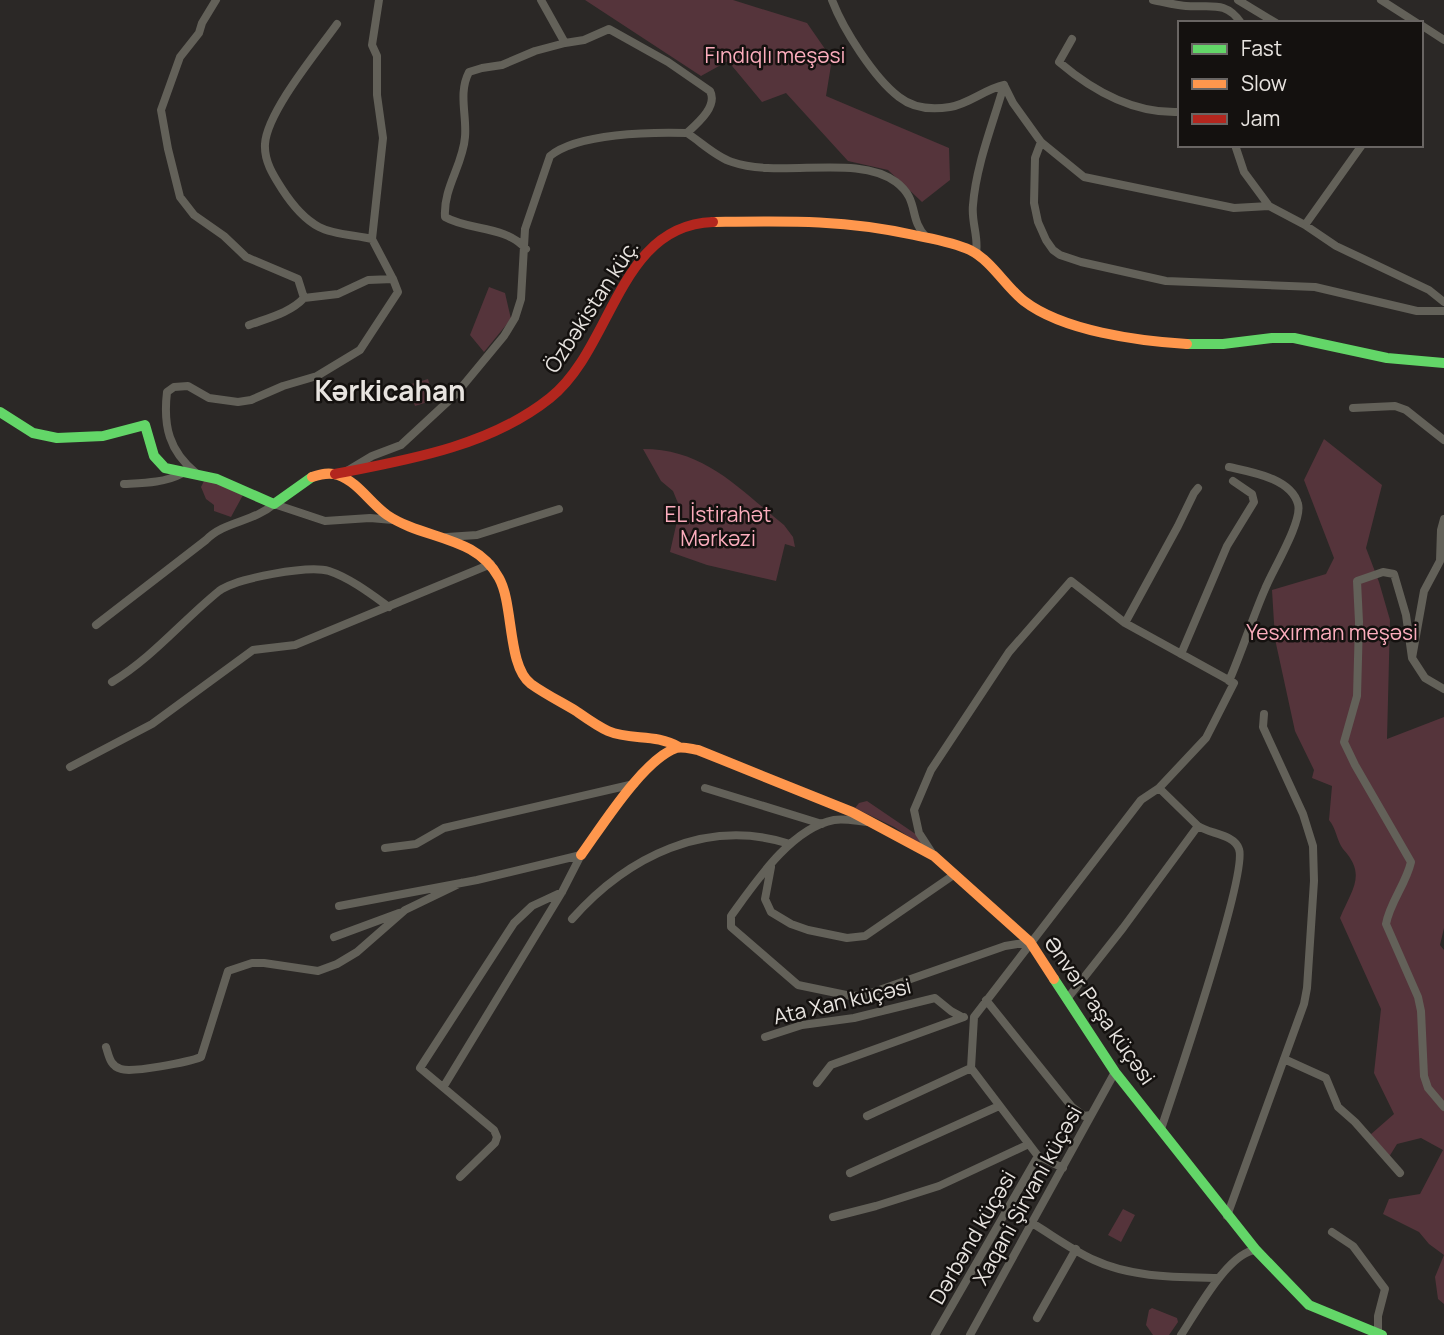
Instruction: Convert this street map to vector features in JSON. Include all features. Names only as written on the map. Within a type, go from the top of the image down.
[{"type":"street","points":[[216,0],[199,33],[180,57],[162,110],[180,197],[194,215],[224,236],[246,257],[298,279],[304,298]]},
{"type":"street","points":[[197,474],[177,453],[169,439],[166,428],[167,392],[174,387],[188,386],[209,398],[237,402],[251,400],[283,386],[317,376],[360,350],[398,292],[372,239],[383,138],[377,95],[377,56],[372,45],[379,0]]},
{"type":"street","points":[[541,0],[565,43]]},
{"type":"street","points":[[832,0],[865,57],[891,90],[905,101],[936,109],[955,106],[990,88],[1004,85]]},
{"type":"street","points":[[1153,0],[1185,6],[1223,7],[1235,13],[1240,21]]},
{"type":"street","points":[[1238,0],[1273,21]]},
{"type":"street","points":[[1381,0],[1414,21]]},
{"type":"street","points":[[337,24],[282,103],[267,135],[266,158],[283,190],[307,219],[321,229],[372,239]]},
{"type":"street","points":[[1423,27],[1444,40]]},
{"type":"street","points":[[526,249],[520,242],[489,229],[445,217],[447,194],[464,145],[464,83],[469,72],[502,65],[535,51],[584,40],[609,29],[668,62],[701,84],[713,96],[708,110],[687,133]]},
{"type":"street","points":[[1072,39],[1059,62],[1069,70],[1119,102],[1145,111],[1178,112]]},
{"type":"street","points":[[1004,85],[1013,103],[1041,142],[1084,177],[1234,208],[1269,206]]},
{"type":"street","points":[[976,253],[978,242],[972,207],[985,149],[1004,85]]},
{"type":"street","points":[[71,767],[152,724],[253,650],[295,645],[491,564],[482,554],[463,544],[417,531],[386,514],[340,473],[401,444],[456,394],[496,346],[515,318],[521,299],[526,249],[525,229],[550,156],[557,150],[571,144],[619,136],[651,132],[687,133],[730,162],[761,169],[855,168],[873,171],[897,183],[911,198],[915,223],[926,237]]},
{"type":"street","points":[[1041,142],[1035,158],[1034,203],[1046,240],[1060,256],[1166,281],[1315,287],[1417,311],[1444,311]]},
{"type":"street","points":[[1236,147],[1244,172],[1269,206],[1305,225],[1336,246],[1429,290],[1444,302]]},
{"type":"street","points":[[1305,225],[1361,147]]},
{"type":"street","name":"Özbəkistan küç.","points":[[274,504],[311,478],[327,473],[379,467],[448,449],[501,427],[542,404],[560,389],[594,343],[631,271],[648,249],[658,240],[688,225],[776,218],[864,225],[926,237],[976,253],[1033,310],[1061,322],[1185,346],[1240,344],[1284,338],[1313,340],[1372,355],[1444,363]]},
{"type":"street","points":[[249,325],[285,312],[304,298],[338,295],[368,281],[393,279]]},
{"type":"street","points":[[1353,408],[1395,406],[1406,410],[1444,440]]},
{"type":"street","points":[[0,412],[33,433],[62,438],[99,437],[116,434],[138,424],[145,425],[157,461],[169,471],[218,479],[274,504],[325,520],[398,520]]},
{"type":"street","points":[[1229,467],[1254,472],[1283,484],[1294,495],[1300,508],[1229,681]]},
{"type":"street","points":[[124,484],[146,483],[181,474]]},
{"type":"street","points":[[1181,654],[1227,546],[1254,502],[1252,494],[1233,481]]},
{"type":"street","points":[[1125,622],[1198,488]]},
{"type":"street","points":[[96,625],[206,540],[216,529],[247,520],[274,504]]},
{"type":"street","points":[[440,537],[477,535],[559,509]]},
{"type":"street","points":[[1412,658],[1423,591],[1440,561],[1444,519]]},
{"type":"street","name":"Ənvər Paşa küçəsi","points":[[491,564],[501,582],[509,606],[521,674],[528,682],[608,731],[667,740],[679,747],[698,750],[877,823],[934,856],[955,874],[1030,942],[1115,1072],[1256,1250],[1309,1305],[1380,1334]]},
{"type":"street","points":[[112,682],[132,670],[221,590],[257,575],[325,570],[389,607]]},
{"type":"street","points":[[1444,689],[1424,678],[1412,658],[1406,615],[1394,574],[1382,572],[1357,581],[1357,696],[1344,742],[1354,765],[1411,862],[1407,878],[1386,923],[1418,997],[1424,1076],[1428,1088],[1444,1107]]},
{"type":"street","points":[[934,856],[919,833],[914,810],[931,770],[1009,652],[1071,581],[1125,622],[1234,684],[1206,738],[1159,788],[1141,800],[974,1017],[971,1068],[1038,1156],[1063,1168]]},
{"type":"street","points":[[1227,1216],[1304,1004],[1307,988],[1315,860],[1303,814],[1264,727],[1264,714]]},
{"type":"street","points":[[444,1086],[562,892],[581,855],[634,784],[662,755],[679,747]]},
{"type":"street","points":[[384,848],[416,844],[444,828],[634,784]]},
{"type":"street","points":[[705,788],[822,824]]},
{"type":"street","points":[[1159,788],[1198,826],[1234,841],[1238,847],[1240,863],[1229,914],[1161,1129]]},
{"type":"street","points":[[877,823],[836,820],[822,824],[790,844],[731,916],[731,927],[798,985],[851,996],[864,995],[1005,946],[1030,942]]},
{"type":"street","points":[[1067,999],[1198,826]]},
{"type":"street","points":[[572,919],[583,906],[630,868],[665,848],[725,836],[759,836],[790,844]]},
{"type":"street","points":[[339,906],[461,883],[581,855]]},
{"type":"street","points":[[771,866],[765,899],[771,912],[808,930],[847,938],[865,936],[955,874]]},
{"type":"street","points":[[334,937],[405,911],[461,883]]},
{"type":"street","points":[[460,1177],[495,1143],[497,1138],[494,1130],[419,1068],[514,923],[532,906],[562,892]]},
{"type":"street","points":[[106,1047],[112,1063],[122,1070],[190,1062],[201,1057],[228,971],[252,963],[318,971],[357,952],[405,911]]},
{"type":"street","name":"Ata Xan küçəsi","points":[[765,1037],[802,1025],[854,1018],[934,998],[962,1017]]},
{"type":"street","points":[[986,1000],[1072,1107],[1084,1116],[1091,1115]]},
{"type":"street","points":[[817,1083],[831,1065],[955,1022],[962,1017],[974,1017]]},
{"type":"street","points":[[1284,1059],[1326,1078],[1338,1107],[1355,1122],[1400,1173]]},
{"type":"street","points":[[867,1116],[971,1068]]},
{"type":"street","name":"Xaqani Şirvani küçəsi","points":[[970,1335],[1115,1072]]},
{"type":"street","points":[[849,1173],[999,1106]]},
{"type":"street","points":[[833,1217],[939,1186],[1029,1144]]},
{"type":"street","name":"Dərbənd küçəsi","points":[[935,1335],[1038,1156]]},
{"type":"street","points":[[1032,1223],[1095,1261],[1166,1277],[1219,1278]]},
{"type":"street","points":[[1332,1232],[1352,1245],[1385,1289],[1378,1316],[1380,1334]]},
{"type":"street","points":[[1037,1318],[1076,1249]]},
{"type":"street","points":[[1181,1335],[1219,1278],[1247,1251],[1256,1250]]},
{"type":"green space","name":"Fındıqlı meşəsi","points":[[585,0],[733,0],[807,23],[832,59],[826,96],[949,148],[950,180],[922,202],[888,170],[848,161],[786,93],[762,102],[728,61],[701,76]]},
{"type":"green space","points":[[489,287],[505,293],[511,319],[484,352],[470,335]]},
{"type":"green space","points":[[428,379],[434,400],[415,406],[408,385]]},
{"type":"green space","name":"Yesxırman meşəsi","points":[[1324,439],[1382,485],[1366,548],[1390,620],[1387,739],[1444,717],[1444,928],[1440,945],[1444,950],[1444,1255],[1419,1232],[1383,1214],[1389,1199],[1420,1194],[1443,1150],[1421,1138],[1397,1144],[1389,1157],[1370,1135],[1394,1114],[1374,1073],[1381,1009],[1340,918],[1353,890],[1356,875],[1350,858],[1329,820],[1332,786],[1312,778],[1314,770],[1295,731],[1275,639],[1272,590],[1326,574],[1334,558],[1304,480]]},
{"type":"green space","name":"EL İstirahət Mərkəzi","points":[[643,449],[685,456],[703,464],[736,485],[784,525],[793,537],[795,547],[785,544],[776,581],[707,565],[670,552],[680,508],[673,491],[661,481]]},
{"type":"green space","points":[[205,479],[243,495],[231,517],[214,511],[214,505],[206,499],[201,487]]},
{"type":"green space","points":[[867,801],[917,835],[926,848],[894,827],[855,808],[859,803]]},
{"type":"green space","points":[[1123,1209],[1135,1215],[1121,1242],[1108,1235]]},
{"type":"green space","points":[[1444,1255],[1444,1304],[1438,1299],[1435,1277]]},
{"type":"green space","points":[[1152,1308],[1177,1318],[1178,1322],[1169,1335],[1153,1335],[1146,1325],[1149,1310]]},
{"type":"traffic: fast","points":[[1187,344],[1294,338],[1387,358],[1444,363]]},
{"type":"traffic: fast","points":[[0,412],[33,433],[57,438],[103,436],[145,425],[154,456],[165,468],[217,479],[274,504],[312,477]]},
{"type":"traffic: fast","points":[[1054,979],[1115,1072],[1256,1250],[1309,1305],[1382,1335]]},
{"type":"traffic: slow","points":[[713,222],[789,221],[863,226],[950,243],[978,255],[1024,301],[1059,320],[1102,333],[1187,344]]},
{"type":"traffic: slow","points":[[312,477],[331,474],[345,478],[387,515],[401,523],[463,546],[489,564],[504,590],[518,664],[531,684],[608,731],[661,740],[679,747]]},
{"type":"traffic: slow","points":[[581,855],[624,795],[650,766],[676,748],[698,750],[852,812],[934,856],[1030,942],[1054,979]]},
{"type":"traffic: jam","points":[[335,474],[447,449],[501,428],[527,414],[550,398],[571,376],[589,350],[636,266],[656,244],[681,228],[713,222]]},
{"type":"district","name":"Kərkicahan","points":[[390,390]]}]
